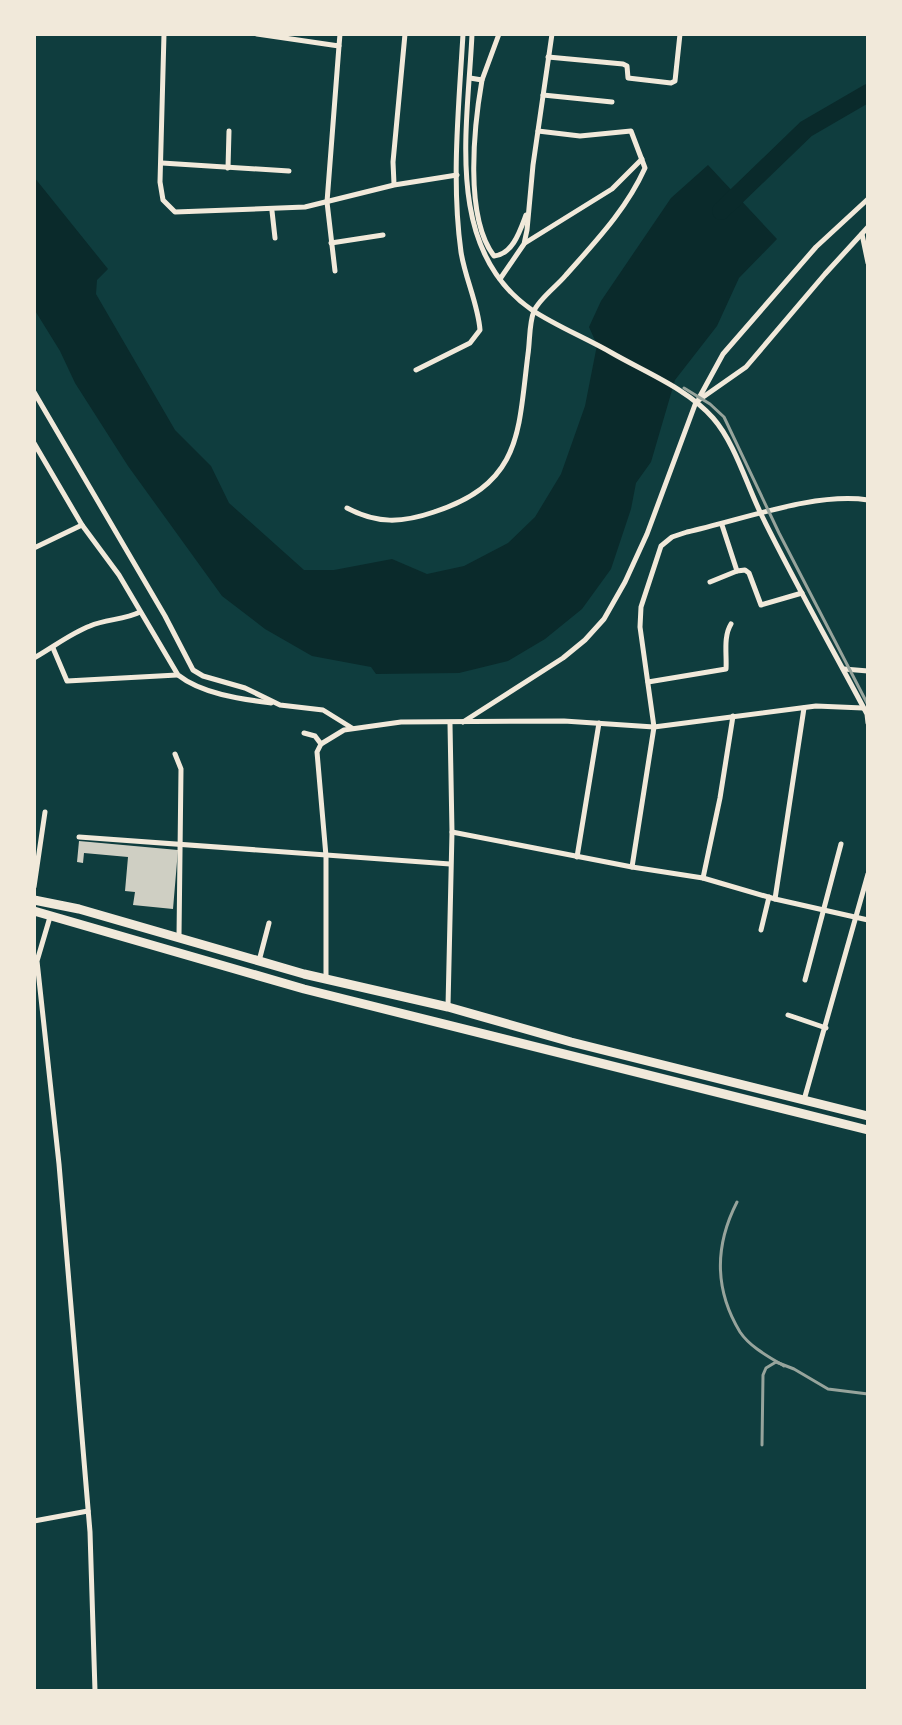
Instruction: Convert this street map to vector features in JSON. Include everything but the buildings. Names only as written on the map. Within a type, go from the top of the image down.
[{"type":"highway","points":[[34,900],[79,909],[259,961],[448,1007],[571,1042],[868,1116]]},
{"type":"highway","points":[[75,923],[79,909]]},
{"type":"highway","points":[[34,911],[304,989],[868,1130]]},
{"type":"highway","points":[[569,1053],[571,1042]]},
{"type":"street","points":[[164,34],[160,182],[163,200],[175,212],[272,211],[457,175]]},
{"type":"street","points":[[257,34],[300,37],[339,46]]},
{"type":"street","points":[[335,271],[327,202],[340,34]]},
{"type":"street","points":[[394,185],[393,162],[405,34]]},
{"type":"street","points":[[416,370],[470,343],[480,330],[461,253],[457,175],[463,34]]},
{"type":"street","points":[[472,34],[466,177],[469,206],[484,255],[500,279],[534,311],[698,401],[718,425],[802,593],[867,711],[868,723]]},
{"type":"street","points":[[499,34],[482,80],[473,177],[481,227],[494,256],[502,255],[518,236],[528,210]]},
{"type":"street","points":[[524,244],[552,34]]},
{"type":"street","points":[[548,57],[623,64],[627,66],[628,78],[671,83],[675,81],[680,34]]},
{"type":"street","points":[[470,78],[482,80]]},
{"type":"street","points":[[543,95],[612,102]]},
{"type":"street","points":[[347,508],[381,521],[417,518],[468,498],[503,469],[512,453],[534,311],[611,225],[633,194],[645,168],[630,130],[580,136],[538,131]]},
{"type":"street","points":[[228,168],[229,131]]},
{"type":"street","points":[[500,279],[524,244],[612,189],[642,159]]},
{"type":"street","points":[[162,163],[289,171]]},
{"type":"street","points":[[461,723],[563,658],[604,619],[647,534],[698,401],[723,354],[816,247],[868,199]]},
{"type":"street","points":[[272,211],[275,238]]},
{"type":"street","points":[[698,401],[746,367],[868,227]]},
{"type":"street","points":[[862,234],[868,263]]},
{"type":"street","points":[[331,243],[383,235]]},
{"type":"street","points":[[34,392],[165,616],[187,663],[203,676],[234,684],[280,705]]},
{"type":"street","points":[[34,443],[82,525],[119,575],[178,675],[188,682],[238,698],[323,710],[352,728]]},
{"type":"street","points":[[632,867],[654,727],[640,627],[641,607],[661,546],[672,537],[813,501],[844,498],[868,500]]},
{"type":"street","points":[[34,548],[82,525]]},
{"type":"street","points":[[722,525],[737,571]]},
{"type":"street","points":[[710,582],[745,570],[761,605],[802,593]]},
{"type":"street","points":[[34,658],[85,628],[140,612]]},
{"type":"street","points":[[648,682],[726,669],[725,650],[731,624]]},
{"type":"street","points":[[53,648],[67,681],[178,675]]},
{"type":"street","points":[[843,668],[868,671]]},
{"type":"street","points":[[326,978],[326,856],[317,752],[321,744],[336,733],[401,722],[564,721],[654,727],[804,708],[867,711]]},
{"type":"street","points":[[761,930],[772,898],[804,708]]},
{"type":"street","points":[[703,878],[733,716]]},
{"type":"street","points":[[448,1007],[452,832],[450,723]]},
{"type":"street","points":[[577,857],[599,723]]},
{"type":"street","points":[[304,733],[315,736],[321,744]]},
{"type":"street","points":[[175,754],[181,769],[179,937]]},
{"type":"street","points":[[34,887],[45,812]]},
{"type":"street","points":[[452,832],[703,878],[868,920]]},
{"type":"street","points":[[79,837],[450,864]]},
{"type":"street","points":[[805,980],[841,844]]},
{"type":"street","points":[[803,1100],[868,874]]},
{"type":"street","points":[[50,916],[37,961],[67,1256],[88,1511],[95,1691]]},
{"type":"street","points":[[259,961],[269,923]]},
{"type":"street","points":[[788,1015],[826,1028]]},
{"type":"street","points":[[34,1521],[88,1511]]},
{"type":"water","points":[[708,165],[777,239],[739,278],[717,326],[675,380],[651,462],[636,483],[631,509],[611,569],[582,609],[545,639],[508,661],[459,673],[376,674],[371,667],[312,656],[265,629],[222,596],[128,466],[75,383],[34,309],[34,177],[108,269],[97,280],[96,294],[175,430],[211,466],[229,503],[304,570],[334,570],[392,559],[427,574],[464,566],[508,543],[535,517],[561,474],[585,406],[597,345],[589,327],[601,301],[671,198]]},
{"type":"waterway","points":[[721,211],[806,129],[868,93]]},
{"type":"railway","points":[[684,388],[724,417],[779,533],[868,705]]},
{"type":"railway","points":[[737,1202],[721,1251],[725,1300],[744,1337],[784,1366]]},
{"type":"railway","points":[[762,1445],[763,1375],[766,1368],[776,1362],[828,1389],[868,1394]]}]
